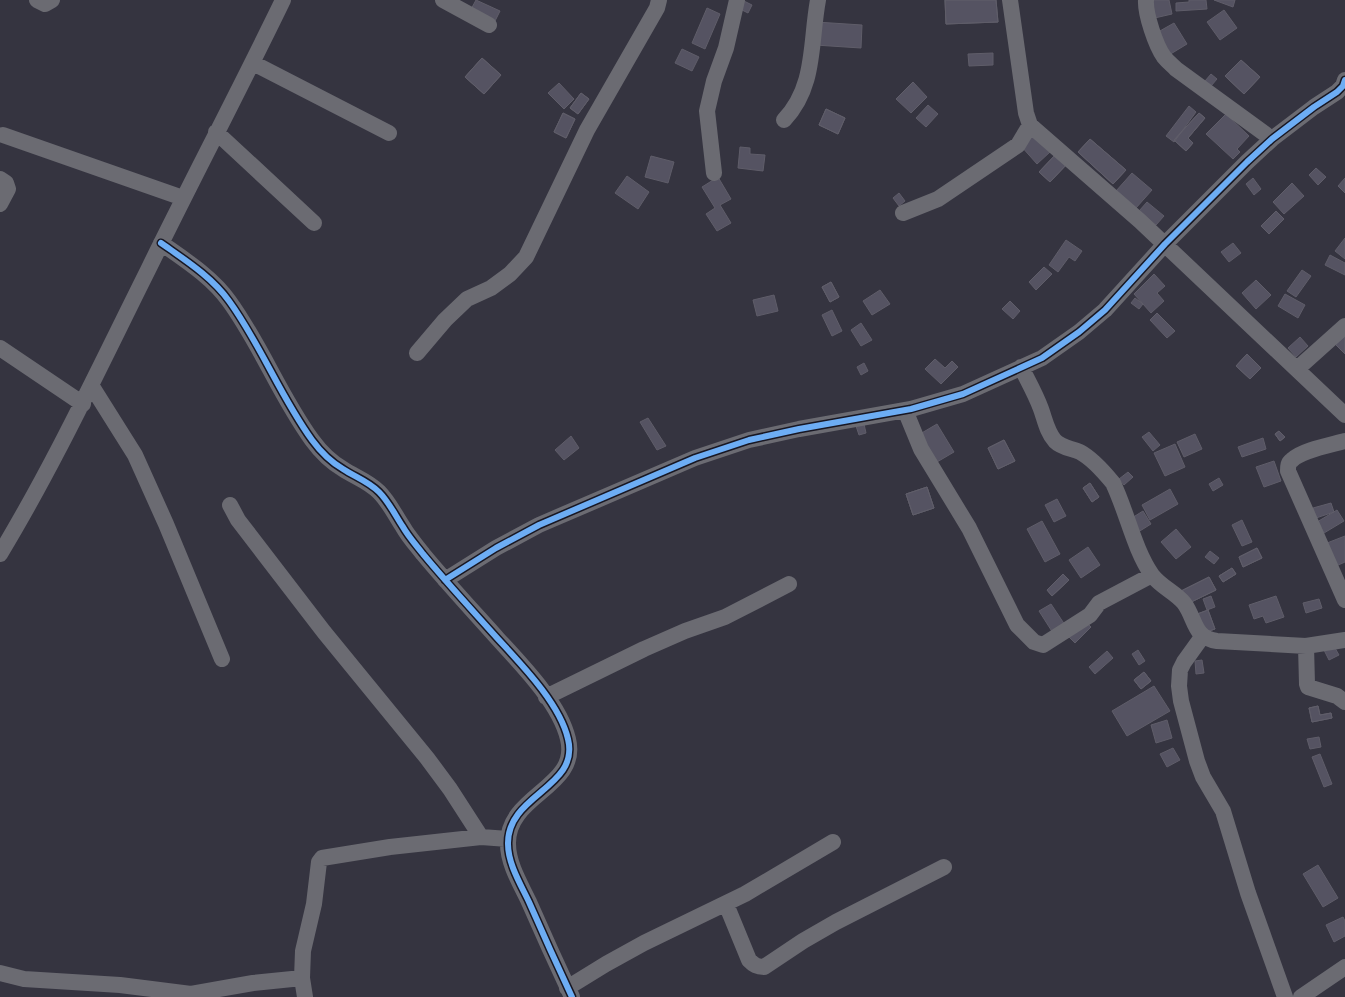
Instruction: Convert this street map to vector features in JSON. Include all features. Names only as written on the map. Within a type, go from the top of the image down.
[{"type":"street","points":[[37,0],[45,4],[52,0]]},
{"type":"street","points":[[0,554],[28,507],[83,404],[183,198],[283,0]]},
{"type":"street","points":[[443,0],[489,25]]},
{"type":"street","points":[[417,353],[445,320],[467,299],[491,288],[510,274],[526,257],[587,130],[657,8],[659,0]]},
{"type":"street","points":[[714,173],[707,111],[714,81],[726,48],[737,0]]},
{"type":"street","points":[[784,120],[800,100],[805,87],[818,0]]},
{"type":"street","points":[[1010,0],[1026,113],[1030,125],[1165,244],[1345,415]]},
{"type":"street","points":[[1146,0],[1145,6],[1153,33],[1163,56],[1176,69],[1272,139]]},
{"type":"street","points":[[252,63],[389,132]]},
{"type":"street","points":[[445,580],[496,548],[539,525],[695,458],[749,440],[905,410],[963,394],[1042,358],[1098,316],[1165,244],[1247,162],[1272,139],[1337,92],[1343,86],[1345,80]]},
{"type":"street","points":[[903,213],[938,199],[1018,145],[1030,125]]},
{"type":"street","points":[[216,132],[314,223]]},
{"type":"street","points":[[3,135],[183,198]]},
{"type":"street","points":[[0,179],[6,183],[8,189],[0,204]]},
{"type":"street","points":[[161,243],[208,278],[228,300],[312,440],[328,458],[378,491],[404,529],[445,580],[536,681],[561,720],[568,740],[569,754],[566,767],[559,777],[521,808],[513,822],[508,844],[516,874],[570,992],[606,964],[644,943],[726,904],[833,842]]},
{"type":"street","points":[[1297,370],[1345,326]]},
{"type":"street","points":[[0,348],[83,404]]},
{"type":"street","points":[[1021,367],[1041,409],[1049,432],[1055,441],[1061,446],[1078,450],[1105,473],[1113,483],[1144,560],[1152,575],[1183,603],[1202,637],[1217,641],[1306,646],[1345,640]]},
{"type":"street","points":[[91,385],[135,455],[222,659]]},
{"type":"street","points":[[905,410],[921,449],[969,528],[1014,620],[1034,642],[1043,645],[1090,615],[1100,603],[1152,575]]},
{"type":"street","points":[[1345,441],[1300,454],[1292,459],[1288,471],[1345,600]]},
{"type":"street","points":[[230,505],[238,520],[324,632],[450,788],[481,837]]},
{"type":"street","points":[[546,698],[644,649],[725,616],[789,584]]},
{"type":"street","points":[[1202,637],[1180,670],[1180,701],[1197,761],[1203,777],[1223,811],[1248,893],[1285,997]]},
{"type":"street","points":[[1306,646],[1306,684],[1316,691],[1337,696],[1345,702]]},
{"type":"street","points":[[305,997],[302,978],[303,951],[314,904],[319,862],[322,858],[390,847],[481,837],[508,839]]},
{"type":"street","points":[[726,904],[749,960],[753,965],[764,967],[836,922],[944,868]]},
{"type":"street","points":[[1301,997],[1322,991],[1345,967]]},
{"type":"street","points":[[0,973],[24,979],[119,991],[192,994],[253,983],[302,978]]},
{"type":"building","points":[[476,0],[500,11],[493,25],[469,13]]},
{"type":"building","points":[[742,0],[752,5],[748,13],[730,4]]},
{"type":"building","points":[[945,0],[996,0],[998,22],[946,24]]},
{"type":"building","points":[[945,0],[996,0],[998,22],[946,24]]},
{"type":"building","points":[[1141,0],[1169,0],[1172,14],[1146,20]]},
{"type":"building","points":[[1189,0],[1206,0],[1207,9],[1176,11],[1176,3],[1189,2]]},
{"type":"building","points":[[1214,0],[1235,0],[1233,7]]},
{"type":"building","points":[[707,8],[720,14],[705,49],[692,43]]},
{"type":"building","points":[[1224,10],[1237,28],[1220,40],[1207,22]]},
{"type":"building","points":[[816,22],[862,25],[861,48],[815,45]]},
{"type":"building","points":[[1174,23],[1187,44],[1164,58],[1151,36]]},
{"type":"building","points":[[682,49],[699,57],[692,71],[675,63]]},
{"type":"building","points":[[993,53],[993,65],[969,66],[968,54]]},
{"type":"building","points":[[482,58],[501,75],[484,94],[465,77]]},
{"type":"building","points":[[482,58],[501,75],[484,94],[465,77]]},
{"type":"building","points":[[1241,60],[1260,77],[1244,94],[1225,76]]},
{"type":"building","points":[[1241,60],[1260,77],[1244,94],[1225,76]]},
{"type":"building","points":[[1211,74],[1217,79],[1211,86],[1205,81]]},
{"type":"building","points":[[913,82],[927,97],[911,113],[896,99]]},
{"type":"building","points":[[559,83],[574,99],[564,109],[548,93]]},
{"type":"building","points":[[581,93],[589,99],[578,114],[570,108]]},
{"type":"building","points":[[581,93],[589,99],[578,114],[570,108]]},
{"type":"building","points":[[928,105],[938,114],[926,127],[916,118]]},
{"type":"building","points":[[1189,106],[1196,112],[1174,142],[1166,136]]},
{"type":"building","points":[[826,109],[845,118],[838,134],[819,125]]},
{"type":"building","points":[[826,109],[845,118],[838,134],[819,125]]},
{"type":"building","points":[[563,113],[575,119],[566,138],[554,132]]},
{"type":"building","points":[[563,113],[575,119],[566,138],[554,132]]},
{"type":"building","points":[[1199,113],[1205,118],[1188,138],[1193,143],[1186,151],[1174,140]]},
{"type":"building","points":[[1199,113],[1205,118],[1188,138],[1193,143],[1186,151],[1174,140]]},
{"type":"building","points":[[1226,114],[1249,136],[1237,149],[1240,152],[1233,159],[1206,134]]},
{"type":"building","points":[[1034,135],[1050,152],[1037,164],[1021,146]]},
{"type":"building","points":[[1090,139],[1126,170],[1113,184],[1078,152]]},
{"type":"building","points":[[1090,139],[1126,170],[1113,184],[1078,152]]},
{"type":"building","points":[[740,147],[750,148],[750,154],[765,155],[763,171],[738,168]]},
{"type":"building","points":[[1057,153],[1068,163],[1050,182],[1039,172]]},
{"type":"building","points":[[1057,153],[1068,163],[1050,182],[1039,172]]},
{"type":"building","points":[[651,156],[674,162],[668,183],[645,177]]},
{"type":"building","points":[[1316,168],[1326,177],[1318,185],[1309,175]]},
{"type":"building","points":[[1132,173],[1152,190],[1136,208],[1116,191]]},
{"type":"building","points":[[627,176],[649,192],[638,209],[615,193]]},
{"type":"building","points":[[718,177],[731,199],[720,205],[731,223],[717,231],[706,214],[715,208],[702,187]]},
{"type":"building","points":[[1253,178],[1261,189],[1254,195],[1246,184]]},
{"type":"building","points":[[1345,178],[1345,193],[1338,186]]},
{"type":"building","points":[[1292,183],[1304,196],[1284,214],[1273,202]]},
{"type":"building","points":[[899,193],[905,201],[899,206],[893,198]]},
{"type":"building","points":[[1147,202],[1164,216],[1156,225],[1139,211]]},
{"type":"building","points":[[1276,211],[1284,219],[1269,234],[1261,226]]},
{"type":"building","points":[[1276,211],[1284,219],[1269,234],[1261,226]]},
{"type":"building","points":[[1345,238],[1345,259],[1335,251]]},
{"type":"building","points":[[1066,240],[1082,251],[1075,261],[1069,257],[1058,272],[1049,265]]},
{"type":"building","points":[[1233,243],[1241,253],[1229,262],[1221,252]]},
{"type":"building","points":[[1330,255],[1345,263],[1345,275],[1325,265]]},
{"type":"building","points":[[1044,267],[1052,274],[1036,290],[1029,282]]},
{"type":"building","points":[[1302,270],[1311,276],[1296,297],[1287,291]]},
{"type":"building","points":[[1154,274],[1165,286],[1157,293],[1164,301],[1151,313],[1134,294]]},
{"type":"building","points":[[1256,280],[1271,295],[1256,309],[1242,293]]},
{"type":"building","points":[[831,282],[839,297],[830,302],[822,287]]},
{"type":"building","points":[[831,282],[839,297],[830,302],[822,287]]},
{"type":"building","points":[[880,290],[890,304],[872,315],[863,301]]},
{"type":"building","points":[[1285,294],[1305,305],[1298,318],[1278,306]]},
{"type":"building","points":[[774,295],[778,311],[757,316],[753,300]]},
{"type":"building","points":[[1135,298],[1143,304],[1139,309],[1131,303]]},
{"type":"building","points":[[1010,301],[1020,311],[1013,319],[1002,309]]},
{"type":"building","points":[[832,310],[842,331],[832,336],[822,315]]},
{"type":"building","points":[[1157,313],[1175,331],[1167,338],[1150,320]]},
{"type":"building","points":[[861,323],[872,340],[861,346],[851,330]]},
{"type":"building","points":[[1345,330],[1345,354],[1333,342]]},
{"type":"building","points":[[1345,330],[1345,354],[1333,342]]},
{"type":"building","points":[[1300,337],[1308,346],[1296,357],[1288,348]]},
{"type":"building","points":[[1247,354],[1261,368],[1250,379],[1236,366]]},
{"type":"building","points":[[1247,354],[1261,368],[1250,379],[1236,366]]},
{"type":"building","points":[[935,359],[945,368],[952,361],[958,367],[941,384],[925,369]]},
{"type":"building","points":[[864,363],[868,371],[861,375],[857,367]]},
{"type":"building","points":[[648,418],[666,446],[657,450],[640,422]]},
{"type":"building","points":[[864,424],[866,433],[859,435],[856,426]]},
{"type":"building","points":[[937,424],[954,452],[937,462],[920,434]]},
{"type":"building","points":[[1279,431],[1285,437],[1280,441],[1275,434]]},
{"type":"building","points":[[1279,431],[1285,437],[1280,441],[1275,434]]},
{"type":"building","points":[[1149,432],[1160,445],[1153,451],[1142,437]]},
{"type":"building","points":[[1195,434],[1202,449],[1184,457],[1177,442]]},
{"type":"building","points":[[571,436],[579,448],[564,460],[555,450]]},
{"type":"building","points":[[1263,438],[1266,449],[1242,457],[1238,447]]},
{"type":"building","points":[[1004,440],[1015,461],[998,469],[988,448]]},
{"type":"building","points":[[1004,440],[1015,461],[998,469],[988,448]]},
{"type":"building","points":[[1175,444],[1185,467],[1165,476],[1154,453]]},
{"type":"building","points":[[1274,461],[1281,481],[1264,487],[1256,467]]},
{"type":"building","points":[[1128,472],[1133,477],[1124,485],[1119,479]]},
{"type":"building","points":[[1219,478],[1223,485],[1213,491],[1209,484]]},
{"type":"building","points":[[1090,483],[1099,497],[1092,502],[1083,488]]},
{"type":"building","points":[[1090,483],[1099,497],[1092,502],[1083,488]]},
{"type":"building","points":[[927,487],[934,508],[913,515],[906,494]]},
{"type":"building","points":[[927,487],[934,508],[913,515],[906,494]]},
{"type":"building","points":[[1170,489],[1178,504],[1150,520],[1142,505]]},
{"type":"building","points":[[1057,499],[1066,516],[1054,522],[1045,505]]},
{"type":"building","points":[[1331,503],[1334,512],[1316,518],[1313,508]]},
{"type":"building","points":[[1337,510],[1344,521],[1324,533],[1317,522]]},
{"type":"building","points":[[1143,511],[1151,524],[1135,534],[1127,521]]},
{"type":"building","points":[[1242,520],[1252,542],[1242,546],[1232,525]]},
{"type":"building","points":[[1042,521],[1060,554],[1045,562],[1027,529]]},
{"type":"building","points":[[1176,529],[1191,547],[1176,559],[1161,542]]},
{"type":"building","points":[[1345,536],[1345,562],[1336,566],[1327,543]]},
{"type":"building","points":[[1088,547],[1100,565],[1081,578],[1069,560]]},
{"type":"building","points":[[1257,548],[1262,558],[1243,567],[1239,557]]},
{"type":"building","points":[[1257,548],[1262,558],[1243,567],[1239,557]]},
{"type":"building","points":[[1210,551],[1219,558],[1214,564],[1205,557]]},
{"type":"building","points":[[1232,568],[1236,574],[1223,582],[1219,576]]},
{"type":"building","points":[[1232,568],[1236,574],[1223,582],[1219,576]]},
{"type":"building","points":[[1063,574],[1069,580],[1052,596],[1047,590]]},
{"type":"building","points":[[1063,574],[1069,580],[1052,596],[1047,590]]},
{"type":"building","points":[[1209,577],[1216,590],[1183,606],[1177,593]]},
{"type":"building","points":[[1209,577],[1216,590],[1183,606],[1177,593]]},
{"type":"building","points":[[1211,596],[1215,607],[1207,610],[1203,599]]},
{"type":"building","points":[[1276,596],[1284,617],[1266,623],[1263,616],[1254,619],[1249,605]]},
{"type":"building","points":[[1319,599],[1322,608],[1306,613],[1303,603]]},
{"type":"building","points":[[1051,604],[1065,625],[1053,633],[1039,611]]},
{"type":"building","points":[[1208,610],[1215,629],[1195,636],[1189,617]]},
{"type":"building","points":[[1208,610],[1215,629],[1195,636],[1189,617]]},
{"type":"building","points":[[1082,618],[1091,627],[1075,643],[1066,634]]},
{"type":"building","points":[[1331,641],[1339,655],[1329,660],[1322,646]]},
{"type":"building","points":[[1138,650],[1145,661],[1139,665],[1132,654]]},
{"type":"building","points":[[1107,651],[1113,658],[1095,674],[1089,667]]},
{"type":"building","points":[[1202,660],[1204,673],[1196,674],[1195,661]]},
{"type":"building","points":[[1144,672],[1151,681],[1141,689],[1134,680]]},
{"type":"building","points":[[1144,672],[1151,681],[1141,689],[1134,680]]},
{"type":"building","points":[[1154,686],[1170,711],[1127,736],[1112,711]]},
{"type":"building","points":[[1318,706],[1320,715],[1331,713],[1332,718],[1312,722],[1309,708]]},
{"type":"building","points":[[1318,706],[1320,715],[1331,713],[1332,718],[1312,722],[1309,708]]},
{"type":"building","points":[[1167,720],[1172,738],[1156,743],[1151,725]]},
{"type":"building","points":[[1319,737],[1321,747],[1310,749],[1307,739]]},
{"type":"building","points":[[1173,748],[1180,760],[1167,767],[1160,754]]},
{"type":"building","points":[[1320,754],[1332,784],[1324,787],[1312,757]]},
{"type":"building","points":[[1318,865],[1338,898],[1323,907],[1303,874]]},
{"type":"building","points":[[1343,917],[1345,921],[1345,936],[1334,942],[1326,925]]},
{"type":"cycle path","points":[[445,580],[496,548],[539,525],[695,458],[749,440],[911,409],[963,394],[1042,358],[1079,332],[1105,310],[1165,244],[1247,162],[1272,139],[1337,92],[1343,86],[1345,80]]},
{"type":"cycle path","points":[[161,243],[198,269],[222,292],[251,335],[290,406],[315,444],[334,463],[375,488],[383,496],[407,534],[423,554],[529,673],[557,712],[568,739],[569,756],[564,769],[554,781],[519,813],[511,827],[508,844],[510,859],[516,874],[572,997]]}]
